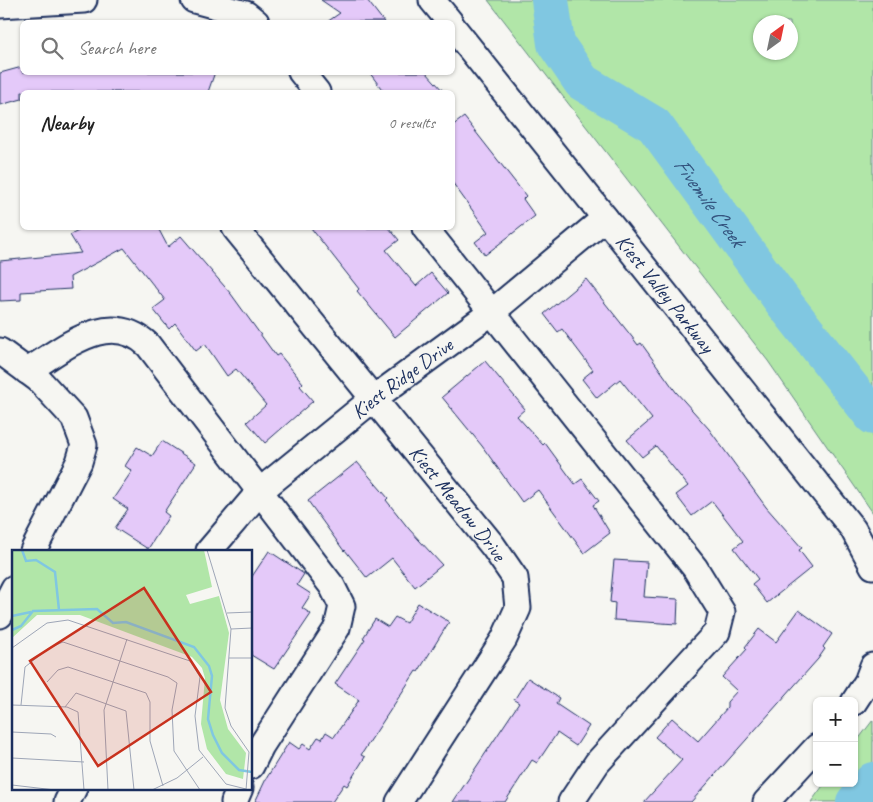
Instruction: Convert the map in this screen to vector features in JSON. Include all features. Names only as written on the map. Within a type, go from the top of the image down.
[{"type":"street","points":[[0,5],[84,0]]},
{"type":"street","points":[[194,0],[246,14],[254,20]]},
{"type":"street","points":[[432,0],[448,20]]},
{"type":"street","name":"Kiest Valley Parkway","points":[[455,30],[852,529],[873,566]]},
{"type":"street","points":[[303,75],[315,90]]},
{"type":"street","name":"Kiest Ridge Drive","points":[[210,550],[260,491],[373,399],[492,312],[605,218]]},
{"type":"street","name":"Kiest Meadow Drive","points":[[237,230],[493,546],[515,578],[518,608],[504,639],[399,802]]},
{"type":"street","points":[[427,230],[695,568],[722,612],[717,632],[597,763],[571,802]]},
{"type":"street","points":[[27,371],[88,335],[112,328],[138,335],[148,345],[332,586],[342,606],[337,628],[261,746],[252,764]]},
{"type":"street","points":[[0,351],[38,379],[74,418],[84,445],[79,462],[34,550]]},
{"type":"street","points":[[0,615],[12,592]]},
{"type":"street","points":[[857,697],[867,682],[873,666]]},
{"type":"street","points":[[766,802],[813,751]]},
{"type":"street","points":[[67,802],[73,790]]},
{"type":"street","points":[[234,802],[239,790]]},
{"type":"green space","points":[[488,0],[873,0],[873,513],[768,361]]},
{"type":"green space","points":[[873,720],[873,802],[811,802],[822,787],[858,787],[858,740]]},
{"type":"building","points":[[321,0],[367,0],[382,20],[330,20],[340,13]]},
{"type":"building","points":[[20,68],[20,75],[214,75],[209,90],[20,90],[20,100],[0,105],[0,73]]},
{"type":"building","points":[[371,75],[429,75],[442,90],[382,90]]},
{"type":"building","points":[[464,117],[526,196],[523,199],[535,216],[485,255],[475,242],[488,232],[455,186],[455,124]]},
{"type":"building","points":[[81,230],[159,230],[168,247],[181,236],[231,294],[276,356],[279,354],[303,383],[300,386],[313,401],[265,443],[247,422],[266,405],[236,369],[227,376],[205,344],[196,351],[175,323],[169,329],[153,309],[165,300],[124,248],[70,277],[71,289],[21,292],[21,300],[0,301],[0,261],[81,253],[70,235]]},
{"type":"building","points":[[313,230],[391,230],[399,240],[386,250],[416,286],[431,273],[448,293],[395,337],[357,291],[359,289]]},
{"type":"building","points":[[586,279],[638,345],[641,343],[676,392],[709,429],[766,507],[802,548],[799,550],[812,567],[767,603],[752,584],[758,579],[734,548],[743,541],[712,501],[692,516],[676,495],[688,486],[656,446],[642,457],[627,440],[652,419],[620,379],[597,398],[582,379],[593,370],[562,329],[558,332],[544,314]]},
{"type":"building","points":[[485,361],[525,409],[517,416],[543,445],[545,443],[575,484],[582,479],[599,501],[593,505],[610,533],[584,553],[538,490],[522,502],[482,446],[442,397]]},
{"type":"building","points":[[162,441],[196,463],[164,512],[169,516],[148,549],[115,528],[128,509],[113,499],[132,471],[125,466],[137,447],[152,456]]},
{"type":"building","points":[[357,462],[388,498],[386,500],[409,529],[442,565],[415,587],[392,558],[367,578],[344,551],[308,501]]},
{"type":"building","points":[[269,551],[304,574],[297,585],[311,594],[302,608],[311,614],[274,669],[252,656],[252,576]]},
{"type":"building","points":[[614,560],[647,562],[644,597],[678,599],[677,624],[614,620],[615,603],[610,602]]},
{"type":"building","points":[[418,603],[449,622],[418,672],[416,671],[361,755],[365,757],[347,786],[344,784],[332,802],[255,802],[266,779],[289,742],[299,749],[303,744],[310,749],[318,737],[322,739],[326,732],[334,737],[359,700],[335,684],[365,639],[363,638],[375,619],[388,627],[395,617],[406,623]]},
{"type":"building","points":[[799,610],[832,634],[823,647],[825,649],[818,659],[691,802],[644,802],[682,760],[655,737],[672,718],[698,741],[727,708],[727,702],[737,691],[722,677],[747,649],[745,647],[759,629],[776,642]]},
{"type":"building","points":[[528,678],[559,698],[556,704],[589,726],[576,746],[557,733],[537,763],[532,760],[505,802],[453,802],[519,703],[514,700]]},
{"type":"waterway","name":"Fivemile Creek","points":[[550,0],[556,44],[582,82],[654,125],[784,303],[873,416]]},
{"type":"waterway","name":"Fivemile Creek","points":[[855,802],[873,781]]}]
